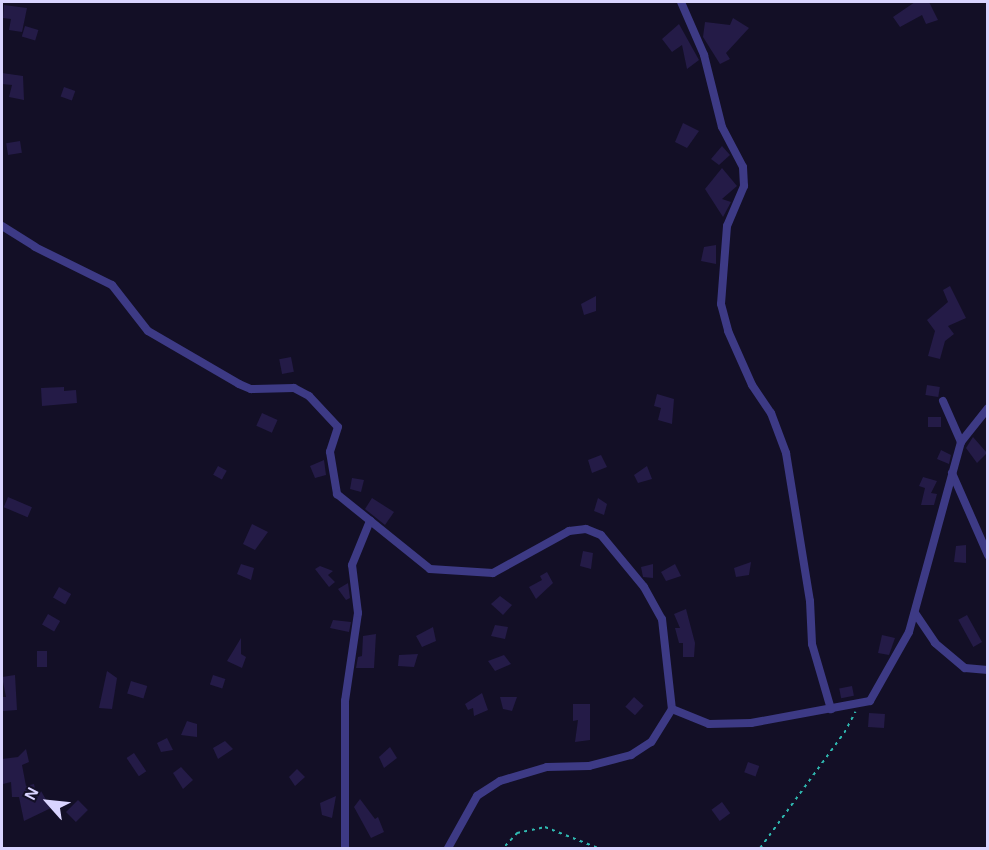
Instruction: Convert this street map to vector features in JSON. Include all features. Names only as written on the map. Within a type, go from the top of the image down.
[{"type":"street","points":[[681,2],[704,55],[722,127],[743,167],[744,186],[727,226],[721,304],[728,331],[752,385],[771,412],[786,453],[810,601],[812,644],[831,709]]},
{"type":"street","points":[[2,226],[112,285],[122,293],[148,331],[239,384],[251,388],[294,388],[309,396],[338,427],[330,452],[337,494],[418,561],[448,572],[493,573],[569,531],[586,529],[601,535],[645,587],[662,620],[672,709],[651,742],[631,755],[589,766],[547,766],[500,782],[477,796],[448,849]]},
{"type":"street","points":[[943,401],[961,442]]},
{"type":"street","points":[[672,709],[709,724],[751,723],[862,705],[870,701],[896,660],[915,613],[961,442],[987,408]]},
{"type":"street","points":[[952,472],[987,555]]},
{"type":"street","points":[[345,849],[345,701],[358,613],[352,565],[370,521]]},
{"type":"street","points":[[915,613],[935,643],[965,668],[987,670]]},
{"type":"path","points":[[760,849],[862,705]]},
{"type":"path","points":[[505,846],[518,833],[545,827],[598,849]]},
{"type":"building","points":[[915,2],[929,2],[938,20],[926,24],[922,15],[900,27],[893,17]]},
{"type":"building","points":[[4,5],[27,8],[22,32],[9,30],[11,19],[3,18]]},
{"type":"building","points":[[733,18],[749,28],[726,53],[730,59],[720,64],[703,37],[705,22],[730,25]]},
{"type":"building","points":[[679,24],[699,60],[687,69],[682,45],[672,52],[662,39]]},
{"type":"building","points":[[25,26],[38,30],[35,41],[22,37]]},
{"type":"building","points":[[2,73],[23,76],[24,100],[9,97],[12,85],[2,84]]},
{"type":"building","points":[[64,87],[75,91],[72,101],[61,96]]},
{"type":"building","points":[[683,123],[699,131],[687,148],[675,142]]},
{"type":"building","points":[[20,141],[22,153],[8,155],[6,143]]},
{"type":"building","points":[[722,146],[730,155],[719,165],[711,159]]},
{"type":"building","points":[[722,168],[737,186],[722,199],[731,202],[723,217],[705,189]]},
{"type":"building","points":[[716,245],[716,264],[701,261],[704,247]]},
{"type":"building","points":[[950,286],[966,318],[948,326],[954,334],[945,341],[940,359],[928,356],[935,331],[927,320],[948,302],[943,290]]},
{"type":"building","points":[[596,296],[596,311],[584,315],[581,304]]},
{"type":"building","points":[[291,357],[294,372],[282,374],[279,359]]},
{"type":"building","points":[[927,385],[940,387],[938,397],[925,395]]},
{"type":"building","points":[[64,387],[64,391],[76,390],[77,403],[42,406],[41,388]]},
{"type":"building","points":[[657,394],[674,399],[672,424],[658,420],[661,408],[654,406]]},
{"type":"building","points":[[262,413],[278,420],[272,433],[256,426]]},
{"type":"building","points":[[928,417],[941,417],[941,427],[928,427]]},
{"type":"building","points":[[973,437],[987,453],[977,463],[966,448]]},
{"type":"building","points":[[941,450],[951,455],[949,464],[937,459]]},
{"type":"building","points":[[601,455],[607,467],[592,473],[588,460]]},
{"type":"building","points":[[324,460],[326,475],[315,478],[310,466]]},
{"type":"building","points":[[218,466],[227,471],[222,480],[213,475]]},
{"type":"building","points":[[647,466],[652,479],[638,483],[634,475]]},
{"type":"building","points":[[923,477],[937,481],[931,493],[937,494],[934,505],[921,505],[925,488],[919,486]]},
{"type":"building","points":[[352,478],[364,480],[361,492],[350,489]]},
{"type":"building","points":[[8,497],[32,507],[28,517],[4,507]]},
{"type":"building","points":[[372,498],[394,512],[385,525],[365,509]]},
{"type":"building","points":[[598,498],[607,504],[604,515],[594,511]]},
{"type":"building","points":[[252,524],[268,532],[255,550],[243,544]]},
{"type":"building","points":[[966,545],[966,563],[954,562],[956,546]]},
{"type":"building","points":[[583,551],[593,553],[591,569],[580,566]]},
{"type":"building","points":[[751,562],[749,575],[736,577],[734,568]]},
{"type":"building","points":[[241,564],[254,568],[251,580],[237,574]]},
{"type":"building","points":[[653,564],[653,578],[643,577],[641,567]]},
{"type":"building","points":[[675,564],[681,576],[666,581],[661,572]]},
{"type":"building","points":[[320,566],[333,571],[328,575],[335,582],[329,587],[315,569]]},
{"type":"building","points":[[547,572],[553,583],[536,599],[529,587],[542,580],[540,576]]},
{"type":"building","points":[[348,583],[350,598],[346,600],[338,589]]},
{"type":"building","points":[[59,587],[71,594],[65,604],[53,597]]},
{"type":"building","points":[[500,596],[512,605],[503,615],[491,604]]},
{"type":"building","points":[[686,609],[695,643],[694,657],[683,657],[683,643],[679,643],[675,628],[680,628],[674,614]]},
{"type":"building","points":[[48,614],[60,621],[54,631],[42,624]]},
{"type":"building","points":[[967,615],[982,642],[973,647],[958,620]]},
{"type":"building","points":[[333,620],[351,622],[349,632],[330,628]]},
{"type":"building","points":[[495,625],[508,627],[505,639],[491,636]]},
{"type":"building","points":[[433,627],[436,641],[422,647],[416,636]]},
{"type":"building","points":[[376,634],[374,668],[356,668],[358,657],[362,656],[363,636]]},
{"type":"building","points":[[882,635],[895,638],[889,655],[878,653]]},
{"type":"building","points":[[241,638],[241,654],[246,657],[242,668],[227,661]]},
{"type":"building","points":[[37,651],[47,651],[47,667],[37,667]]},
{"type":"building","points":[[418,654],[414,667],[398,666],[399,655]]},
{"type":"building","points":[[504,655],[511,664],[495,671],[488,661]]},
{"type":"building","points":[[107,671],[117,678],[112,709],[99,708]]},
{"type":"building","points":[[15,675],[17,710],[3,711],[2,697],[6,697],[2,677]]},
{"type":"building","points":[[213,675],[225,679],[222,689],[210,685]]},
{"type":"building","points":[[131,681],[147,686],[143,698],[127,693]]},
{"type":"building","points":[[852,686],[854,696],[841,698],[839,688]]},
{"type":"building","points":[[482,693],[488,710],[474,716],[473,708],[468,710],[465,704]]},
{"type":"building","points":[[500,697],[517,697],[512,711],[503,709]]},
{"type":"building","points":[[634,697],[644,706],[635,715],[625,707]]},
{"type":"building","points":[[573,704],[590,704],[590,740],[575,742],[578,720],[573,721]]},
{"type":"building","points":[[869,713],[885,714],[884,728],[868,727]]},
{"type":"building","points":[[187,721],[197,724],[197,737],[181,735]]},
{"type":"building","points":[[167,738],[173,750],[161,752],[157,743]]},
{"type":"building","points":[[225,741],[233,749],[218,759],[213,748]]},
{"type":"building","points":[[390,747],[397,758],[384,768],[379,757]]},
{"type":"building","points":[[26,749],[29,762],[22,765],[26,786],[34,784],[36,793],[41,791],[51,808],[24,821],[19,797],[12,797],[11,782],[3,784],[2,759],[18,757]]},
{"type":"building","points":[[134,753],[146,771],[139,776],[127,758]]},
{"type":"building","points":[[748,762],[759,766],[756,776],[744,772]]},
{"type":"building","points":[[181,767],[193,780],[183,789],[173,773]]},
{"type":"building","points":[[297,769],[305,777],[295,786],[289,777]]},
{"type":"building","points":[[336,796],[332,818],[322,815],[320,803]]},
{"type":"building","points":[[360,799],[375,819],[378,817],[384,832],[371,838],[354,807]]},
{"type":"building","points":[[78,800],[88,810],[76,822],[66,812]]},
{"type":"building","points":[[722,802],[730,813],[720,821],[711,810]]}]
